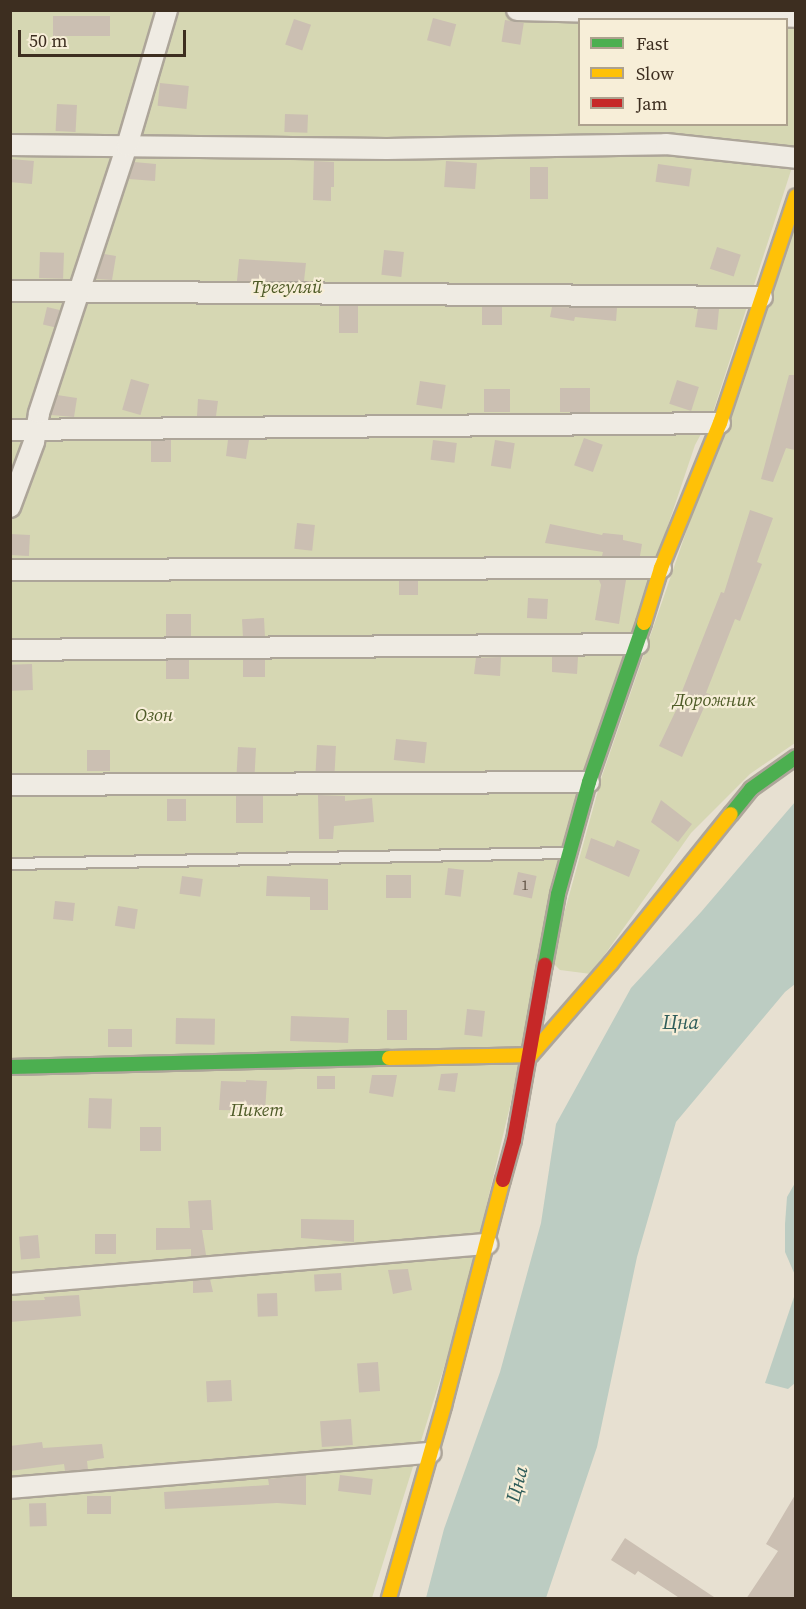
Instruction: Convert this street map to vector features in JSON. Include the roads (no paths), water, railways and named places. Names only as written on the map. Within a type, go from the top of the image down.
[{"type":"street","points":[[10,507],[37,431],[39,413],[127,146],[166,10]]},
{"type":"street","points":[[518,10],[795,17]]},
{"type":"street","points":[[10,145],[387,149],[666,144],[795,158]]},
{"type":"street","points":[[389,1599],[431,1453],[514,1140],[558,894],[589,782],[638,644],[661,568],[720,423],[795,196]]},
{"type":"street","points":[[10,291],[762,297]]},
{"type":"street","points":[[10,430],[720,423]]},
{"type":"street","points":[[10,570],[661,568]]},
{"type":"street","points":[[10,650],[638,644]]},
{"type":"street","points":[[10,1067],[531,1055],[611,963],[751,789],[795,757]]},
{"type":"street","points":[[10,785],[589,782]]},
{"type":"street","points":[[10,1284],[487,1244]]},
{"type":"street","points":[[10,1488],[431,1453]]},
{"type":"lane","points":[[10,864],[570,853]]},
{"type":"water","name":"Цна","points":[[795,802],[795,984],[785,992],[676,1122],[637,1257],[597,1447],[546,1598],[426,1598],[444,1529],[500,1372],[541,1223],[556,1124],[631,988],[701,912]]},
{"type":"water","points":[[795,1183],[795,1275],[785,1252],[785,1224],[787,1197]]},
{"type":"water","points":[[795,1294],[795,1383],[788,1389],[765,1383]]},
{"type":"park label","name":"Трегуляй","points":[[287,287]]},
{"type":"park label","name":"Дорожник","points":[[714,700]]},
{"type":"park label","name":"Озон","points":[[154,715]]},
{"type":"park label","name":"Пикет","points":[[257,1110]]}]
